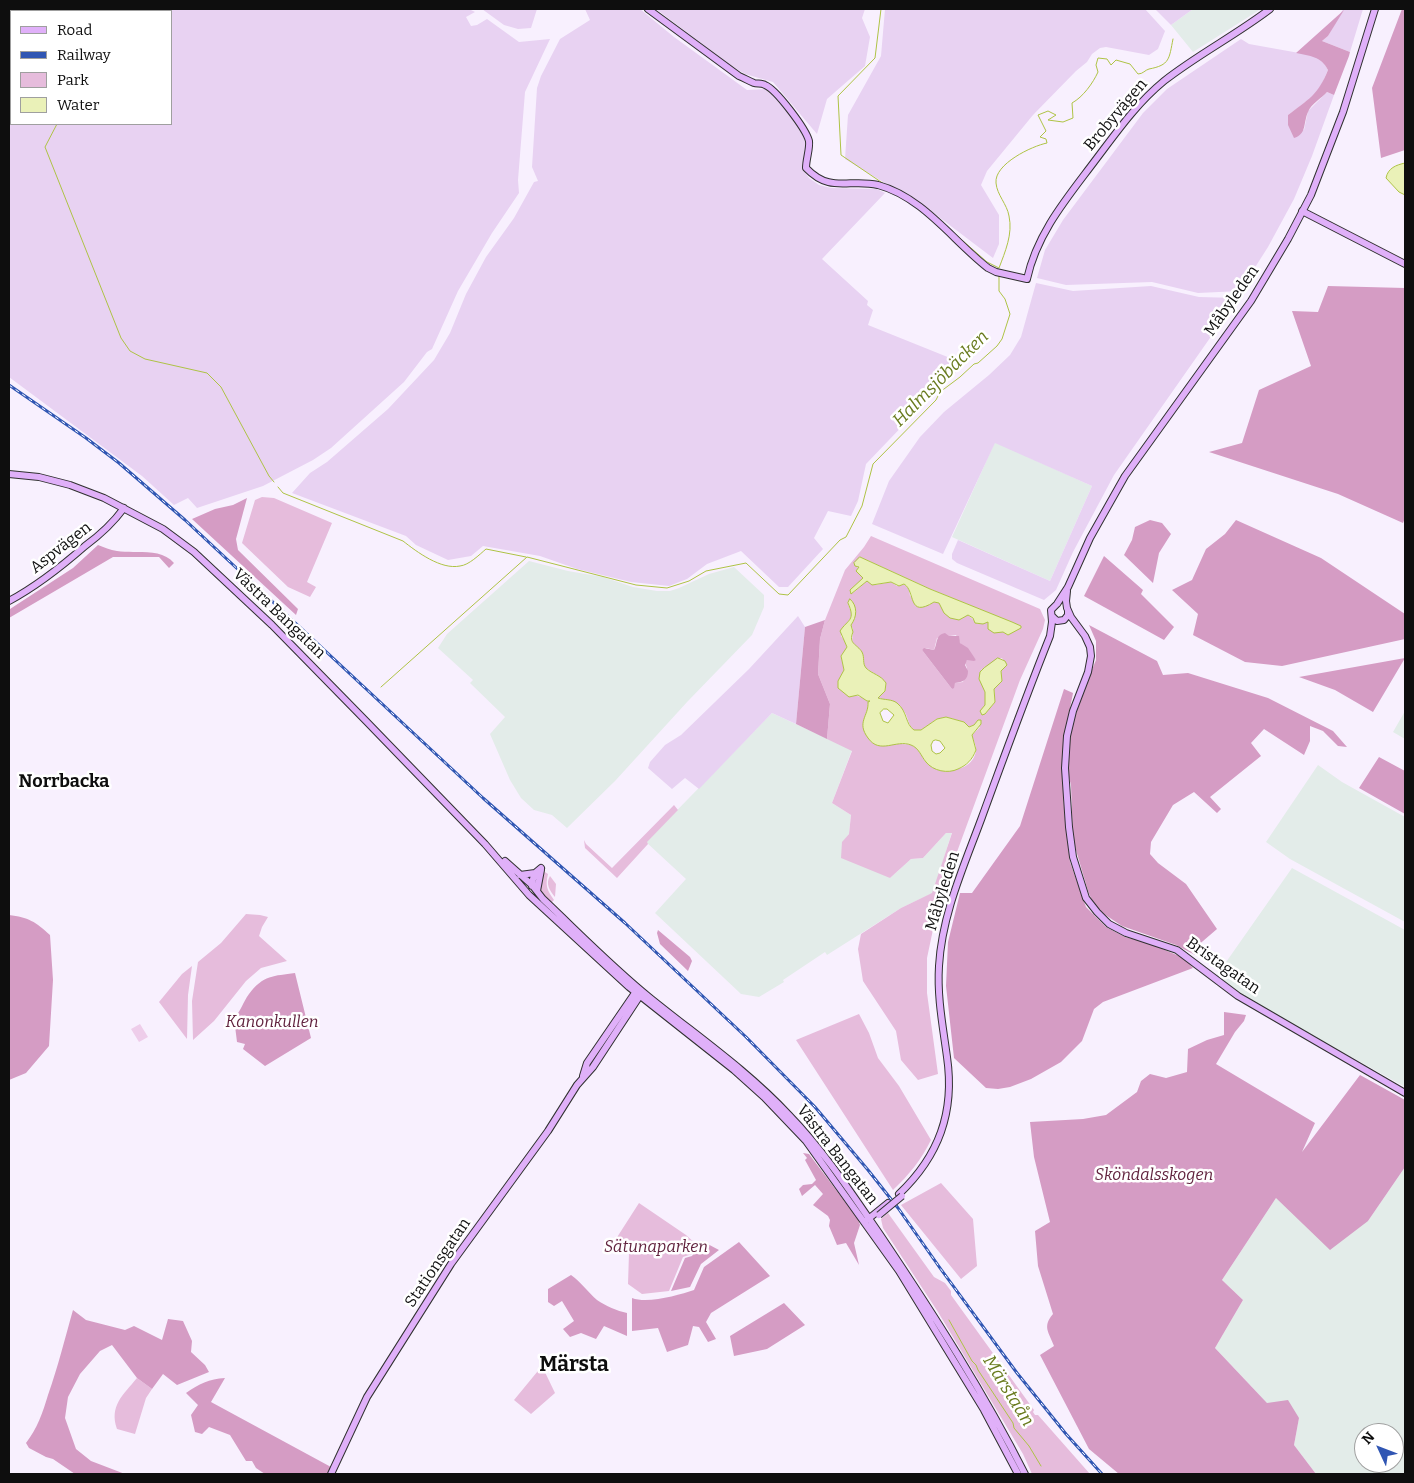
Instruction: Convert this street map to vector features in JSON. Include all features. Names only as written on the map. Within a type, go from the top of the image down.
[{"type":"street","name":"Brobyvägen","points":[[648,9],[739,76],[752,82],[766,85],[775,94],[803,128],[808,138],[809,147],[806,157],[806,168],[815,178],[838,184],[870,184],[893,192],[922,210],[988,268],[996,272],[1027,279],[1036,248],[1056,213],[1141,102],[1170,76],[1239,32],[1270,9]]},
{"type":"street","name":"Måbyleden","points":[[877,1212],[901,1195],[918,1179],[942,1130],[949,1099],[949,1069],[940,1010],[938,977],[944,927],[956,887],[1050,636],[1051,610],[1058,604],[1068,587],[1090,538],[1126,476],[1251,301],[1302,211],[1343,112],[1375,9]]},
{"type":"street","points":[[1302,211],[1405,264]]},
{"type":"street","name":"Västra Bangatan","points":[[9,474],[39,477],[70,485],[104,498],[163,529],[201,559],[279,632],[517,876],[528,885],[535,883]]},
{"type":"street","name":"Aspvägen","points":[[9,602],[63,566],[101,534],[124,508]]},
{"type":"street","name":"Måbyleden","points":[[1050,636],[1068,615],[1066,601],[1068,587]]},
{"type":"street","points":[[1058,604],[1064,605],[1067,610]]},
{"type":"street","name":"Bristagatan","points":[[1067,610],[1085,636],[1090,647],[1090,663],[1073,711],[1067,736],[1065,768],[1073,857],[1086,898],[1096,912],[1109,924],[1126,933],[1177,950],[1238,996],[1405,1094]]},
{"type":"street","points":[[1052,616],[1055,620],[1080,628]]},
{"type":"street","points":[[517,876],[535,874],[535,883]]},
{"type":"street","name":"Västra Bangatan","points":[[517,876],[520,886],[639,992],[734,1070],[786,1118],[806,1141],[868,1223],[967,1371],[1025,1474]]},
{"type":"street","name":"Västra Bangatan","points":[[535,883],[537,891],[543,899],[639,992],[738,1067],[769,1094],[810,1138],[862,1208],[868,1223],[984,1410],[1018,1474]]},
{"type":"street","name":"Västra Bangatan","points":[[535,883],[533,891],[542,905]]},
{"type":"street","name":"Stationsgatan","points":[[331,1474],[362,1406],[381,1373],[457,1255],[556,1120],[639,992]]},
{"type":"street","name":"Måbyleden","points":[[868,1223],[877,1212],[901,1195]]},
{"type":"street","points":[[862,1208],[877,1212]]},
{"type":"shaded area","points":[[9,9],[469,9],[475,12],[466,17],[471,26],[487,19],[519,42],[550,39],[525,92],[518,180],[519,193],[492,233],[458,291],[432,349],[427,352],[404,382],[331,448],[313,460],[263,486],[197,508],[188,498],[174,505],[142,476],[9,377]]},
{"type":"shaded area","points":[[482,9],[537,9],[531,28],[518,29],[504,25]]},
{"type":"shaded area","points":[[585,9],[640,9],[674,37],[747,90],[768,89],[788,110],[807,139],[803,169],[809,178],[819,185],[831,188],[877,189],[885,193],[822,259],[868,301],[867,305],[873,310],[868,325],[965,364],[936,388],[866,464],[858,501],[851,516],[828,511],[814,538],[823,549],[788,587],[779,587],[741,551],[707,564],[687,579],[669,586],[631,582],[577,569],[540,556],[483,546],[471,556],[448,560],[416,545],[406,536],[292,493],[310,473],[327,462],[388,409],[434,360],[450,333],[466,294],[486,257],[514,218],[534,182],[538,181],[532,167],[537,88],[560,39],[590,20]]},
{"type":"shaded area","points":[[656,9],[865,9],[862,18],[870,37],[865,66],[827,99],[817,134],[773,82],[745,74],[730,65]]},
{"type":"shaded area","points":[[885,9],[1145,9],[1165,31],[1158,49],[1149,55],[1106,47],[1100,48],[1092,54],[1087,62],[1033,115],[987,171],[981,185],[999,215],[999,244],[993,258],[931,211],[845,159],[848,115],[881,56]]},
{"type":"shaded area","points":[[1155,9],[1193,9],[1171,25]]},
{"type":"shaded area","points":[[1193,9],[1261,9],[1193,52],[1171,25]]},
{"type":"shaded area","points":[[1343,9],[1363,9],[1350,52],[1322,41],[1328,36]]},
{"type":"shaded area","points":[[1241,39],[1249,44],[1316,56],[1324,63],[1328,70],[1315,95],[1288,115],[1304,130],[1308,111],[1327,92],[1334,95],[1294,199],[1268,247],[1240,291],[1198,293],[1152,282],[1066,285],[1037,278],[1045,250],[1063,220],[1143,113],[1167,89]]},
{"type":"shaded area","points":[[1036,283],[1073,291],[1151,286],[1199,297],[1238,298],[1114,475],[1073,552],[1056,590],[1044,600],[957,563],[952,559],[952,554],[958,540],[1050,581],[1092,486],[995,443],[943,554],[872,524],[889,481],[920,437],[944,412],[1010,355],[1021,337]]},
{"type":"shaded area","points":[[995,442],[1092,486],[1050,581],[952,537]]},
{"type":"shaded area","points":[[529,561],[568,571],[603,577],[633,587],[657,591],[670,591],[709,574],[734,567],[764,595],[764,607],[752,635],[688,701],[615,781],[567,828],[552,815],[534,810],[521,798],[510,780],[490,734],[505,717],[470,683],[473,680],[438,648],[447,634]]},
{"type":"shaded area","points":[[798,616],[805,627],[796,724],[772,713],[699,789],[685,778],[672,789],[648,768],[650,762],[665,745],[681,735],[749,669]]},
{"type":"shaded area","points":[[1405,711],[1405,739],[1393,732]]},
{"type":"shaded area","points":[[772,713],[852,750],[832,803],[851,815],[849,834],[842,843],[890,878],[911,859],[923,858],[946,833],[952,832],[933,893],[901,908],[827,955],[825,952],[783,980],[784,982],[759,997],[741,994],[655,913],[686,879],[646,842]]},
{"type":"shaded area","points":[[1318,765],[1342,782],[1405,817],[1405,922],[1290,859],[1266,842]]},
{"type":"shaded area","points":[[1292,868],[1405,930],[1405,1087],[1239,994],[1217,975]]},
{"type":"shaded area","points":[[140,1024],[148,1037],[139,1042],[131,1029]]},
{"type":"shaded area","points":[[1405,1167],[1405,1474],[1316,1474],[1294,1445],[1299,1418],[1267,1403],[1215,1348],[1243,1300],[1222,1280],[1276,1198],[1368,1221]]},
{"type":"green space","points":[[1402,9],[1405,9],[1405,150],[1381,158],[1372,88]]},
{"type":"green space","points":[[1344,10],[1328,36],[1322,41],[1350,52],[1334,95],[1327,92],[1309,109],[1303,131],[1294,138],[1288,125],[1288,115],[1316,91],[1328,70],[1318,59],[1296,53]]},
{"type":"green space","points":[[1328,286],[1405,288],[1405,518],[1403,523],[1338,494],[1209,452],[1242,443],[1259,390],[1311,366],[1292,311],[1318,312]]},
{"type":"green space","points":[[262,497],[274,498],[332,523],[307,582],[316,587],[310,597],[288,587],[242,543],[255,500]]},
{"type":"green space","points":[[247,498],[236,539],[238,550],[298,609],[296,615],[192,519],[215,509],[233,505]]},
{"type":"green space","points":[[1150,520],[1162,523],[1171,534],[1159,553],[1153,583],[1124,555],[1132,540],[1135,527]]},
{"type":"green space","points":[[1236,520],[1321,558],[1405,614],[1405,639],[1282,666],[1245,662],[1193,635],[1198,614],[1172,590],[1192,580],[1206,549],[1225,534]]},
{"type":"green space","points":[[871,536],[1040,609],[1045,620],[1043,629],[1020,680],[939,901],[927,958],[927,993],[938,1074],[918,1080],[901,1060],[896,1031],[863,981],[858,949],[861,934],[901,908],[932,893],[952,833],[946,833],[923,858],[911,859],[890,878],[841,858],[842,842],[849,834],[851,815],[832,803],[852,751],[827,739],[830,704],[818,674],[820,639],[825,620],[845,570]],"holes":[[[860,557],[930,589],[1021,626],[1008,635],[999,632],[988,622],[978,624],[968,615],[961,619],[953,617],[939,603],[934,602],[929,605],[910,596],[909,588],[903,584],[897,586],[891,582],[875,585],[867,581],[853,593],[863,578],[857,566]],[[848,603],[853,603],[855,612],[851,625],[853,629],[852,643],[863,656],[864,666],[882,679],[886,685],[885,691],[867,701],[838,687],[844,670],[841,656],[847,649],[845,641],[841,636],[852,615]],[[956,635],[960,643],[976,660],[967,660],[963,682],[955,683],[952,689],[922,650],[926,648],[934,650],[937,638]],[[1001,658],[1003,659],[1002,681],[994,689],[995,702],[986,713],[981,713],[985,705],[981,670]],[[879,698],[897,705],[904,711],[914,730],[921,730],[937,719],[946,717],[964,722],[969,727],[974,725],[980,727],[972,735],[976,748],[974,757],[964,767],[949,770],[941,770],[934,767],[926,762],[914,746],[895,743],[863,727],[868,702]]]},
{"type":"green space","points":[[98,545],[124,552],[155,553],[169,558],[174,563],[169,568],[159,557],[113,557],[9,618],[10,609],[73,568]]},
{"type":"green space","points":[[1104,556],[1143,590],[1141,594],[1174,627],[1164,640],[1084,596]]},
{"type":"green space","points":[[825,620],[820,639],[818,674],[830,704],[827,739],[796,724],[805,627]]},
{"type":"green space","points":[[1089,625],[1157,661],[1163,675],[1188,673],[1268,698],[1333,731],[1347,747],[1338,746],[1323,731],[1310,726],[1310,741],[1304,755],[1264,729],[1251,743],[1261,756],[1210,797],[1221,809],[1217,813],[1194,792],[1173,805],[1151,842],[1150,854],[1158,863],[1186,884],[1217,929],[1196,947],[1199,953],[1195,955],[1176,945],[1122,926],[1104,914],[1093,903],[1088,891],[1073,840],[1071,785],[1066,766],[1070,728],[1096,660],[1096,641]]},
{"type":"green space","points":[[945,633],[949,636],[959,636],[960,643],[968,648],[976,660],[967,660],[965,665],[968,671],[967,677],[963,681],[955,683],[952,689],[922,650],[924,648],[934,650],[938,637]]},
{"type":"green space","points":[[1405,658],[1373,712],[1335,690],[1299,677]]},
{"type":"green space","points":[[1064,689],[1073,693],[1066,729],[1062,766],[1064,808],[1070,862],[1086,907],[1106,927],[1125,937],[1148,943],[1184,958],[1193,968],[1103,1002],[1094,1009],[1082,1041],[1061,1062],[1031,1079],[1010,1087],[986,1088],[954,1058],[946,986],[948,942],[960,893],[972,893],[1020,826]]},
{"type":"green space","points":[[1379,757],[1405,771],[1405,814],[1359,788]]},
{"type":"green space","points":[[674,805],[678,810],[647,842],[648,844],[617,878],[585,848],[584,840],[612,868]]},
{"type":"green space","points":[[545,872],[548,874],[547,888],[554,900],[551,903],[540,889]]},
{"type":"green space","points":[[550,876],[556,884],[555,897],[548,885]]},
{"type":"green space","points":[[246,914],[268,917],[259,936],[287,961],[261,968],[246,981],[214,1021],[193,1040],[192,1001],[198,962],[221,943]]},
{"type":"green space","points":[[9,915],[31,921],[50,935],[53,980],[49,1046],[26,1073],[9,1080]]},
{"type":"green space","points":[[658,930],[690,957],[692,961],[688,971],[660,944]]},
{"type":"green space","points":[[192,966],[188,995],[187,1039],[159,1002],[182,974]]},
{"type":"green space","name":"Kanonkullen","points":[[295,973],[311,1038],[265,1066],[243,1049],[245,1044],[237,1042],[234,1018],[249,994],[259,983],[269,977]]},
{"type":"green space","name":"Sköndalsskogen","points":[[1224,1012],[1246,1015],[1216,1064],[1315,1123],[1302,1152],[1360,1075],[1405,1100],[1405,1167],[1368,1221],[1330,1250],[1276,1198],[1222,1280],[1243,1300],[1215,1348],[1267,1403],[1288,1400],[1299,1418],[1294,1445],[1316,1474],[1119,1474],[1089,1449],[1040,1355],[1054,1346],[1047,1326],[1053,1314],[1038,1266],[1035,1231],[1050,1222],[1034,1157],[1030,1122],[1083,1119],[1106,1115],[1137,1092],[1141,1081],[1150,1074],[1166,1078],[1187,1072],[1188,1049],[1207,1040],[1224,1035]]},
{"type":"green space","points":[[859,1014],[869,1033],[878,1058],[899,1086],[931,1140],[914,1167],[893,1190],[796,1040]]},
{"type":"green space","points":[[803,1153],[809,1154],[858,1219],[860,1225],[854,1243],[859,1265],[846,1243],[837,1245],[829,1226],[830,1220],[828,1216],[813,1205],[823,1194],[815,1185],[802,1196],[799,1189],[803,1185],[812,1184],[816,1180]]},
{"type":"green space","points":[[941,1183],[973,1219],[977,1266],[961,1279],[901,1205]]},
{"type":"green space","name":"Sätunaparken","points":[[639,1203],[686,1235],[697,1245],[692,1254],[683,1257],[669,1291],[642,1294],[628,1284],[629,1253],[614,1242]]},
{"type":"green space","points":[[888,1213],[934,1277],[945,1283],[951,1291],[951,1295],[1034,1410],[1035,1415],[1038,1415],[1090,1474],[1032,1474],[1023,1454],[938,1312],[883,1228],[881,1219]]},
{"type":"green space","points":[[702,1241],[719,1250],[701,1264],[690,1287],[671,1291],[685,1258],[692,1256]]},
{"type":"green space","points":[[739,1242],[770,1276],[711,1313],[706,1322],[716,1339],[708,1342],[699,1327],[693,1326],[688,1345],[667,1352],[658,1328],[632,1331],[632,1298],[639,1300],[655,1299],[694,1290],[704,1267]]},
{"type":"green space","points":[[571,1275],[597,1300],[627,1313],[627,1336],[604,1326],[596,1339],[581,1333],[570,1337],[563,1329],[574,1321],[562,1301],[554,1306],[548,1302],[548,1289]]},
{"type":"green space","points":[[784,1303],[805,1325],[767,1349],[734,1356],[730,1336]]},
{"type":"green space","points":[[73,1310],[86,1320],[125,1330],[134,1326],[162,1340],[168,1319],[183,1321],[192,1341],[191,1352],[205,1365],[209,1372],[177,1385],[163,1374],[152,1389],[137,1378],[112,1345],[100,1351],[80,1374],[68,1397],[65,1418],[76,1449],[91,1461],[125,1474],[75,1474],[53,1459],[29,1448],[26,1443],[44,1408]]},
{"type":"green space","points":[[542,1366],[555,1393],[531,1414],[514,1400]]},
{"type":"green space","points":[[137,1378],[152,1389],[146,1398],[135,1434],[117,1429],[115,1414],[116,1407],[122,1396]]},
{"type":"green space","points":[[225,1378],[211,1402],[331,1467],[328,1474],[265,1474],[256,1468],[252,1461],[246,1461],[230,1435],[209,1427],[202,1434],[195,1432],[191,1415],[198,1405],[186,1393],[204,1382]]},
{"type":"water","points":[[1405,163],[1405,195],[1399,192],[1386,178],[1393,168]]},
{"type":"water","points":[[860,557],[930,589],[1012,622],[1021,626],[1021,628],[1008,635],[1003,632],[994,633],[988,629],[988,622],[983,624],[975,623],[973,618],[968,615],[959,620],[950,618],[944,613],[939,603],[934,602],[925,606],[916,606],[908,587],[904,584],[899,586],[891,582],[872,585],[867,581],[851,594],[850,590],[863,578],[856,571],[859,567],[855,566],[854,563]]},
{"type":"water","points":[[850,599],[855,608],[855,615],[851,625],[853,632],[852,641],[862,652],[866,668],[882,678],[886,683],[885,691],[878,698],[893,701],[901,706],[909,725],[914,730],[921,730],[937,719],[946,717],[964,722],[969,727],[978,720],[981,720],[981,724],[972,735],[976,750],[964,766],[954,771],[941,771],[929,765],[914,746],[900,744],[883,746],[873,743],[868,738],[863,728],[863,723],[868,702],[870,701],[858,695],[849,697],[838,688],[838,681],[844,670],[841,656],[847,647],[840,631],[851,617],[848,603]],"holes":[[[887,709],[894,715],[888,723],[883,721],[880,713]],[[936,740],[940,741],[945,748],[936,754],[932,751],[931,745]]]},
{"type":"water","points":[[998,658],[1005,661],[1007,665],[1001,671],[1002,681],[994,689],[995,702],[982,715],[980,711],[985,705],[985,692],[979,679],[980,672]]},
{"type":"waterway","points":[[881,9],[875,58],[838,96],[841,155],[884,184]]},
{"type":"waterway","name":"Halmsjöbäcken","points":[[955,234],[987,262],[999,268],[1008,243],[1010,223],[1008,212],[998,192],[997,176],[1001,169],[1015,157],[1047,143],[1046,139],[1040,137],[1046,131],[1038,115],[1048,111],[1056,115],[1048,120],[1063,122],[1073,118],[1072,103],[1084,93],[1093,81],[1098,72],[1096,65],[1098,58],[1107,59],[1111,65],[1116,60],[1130,64],[1140,74],[1165,63],[1169,56],[1173,39]]},
{"type":"waterway","points":[[56,125],[45,147],[121,338],[130,351],[145,359],[207,373],[221,387],[274,482]]},
{"type":"waterway","name":"Halmsjöbäcken","points":[[381,687],[527,557],[636,585],[667,588],[689,581],[706,571],[746,563],[779,594],[788,595],[840,540],[846,537],[862,506],[873,464],[936,400],[940,392],[974,364],[978,363],[1002,339],[1010,314],[1005,299],[999,291],[999,275]]},
{"type":"waterway","points":[[278,487],[283,493],[403,541],[437,563],[453,567],[467,564],[486,549],[526,557]]},
{"type":"waterway","name":"Märstaån","points":[[949,1320],[972,1361],[1013,1423],[1014,1428],[1029,1446],[1041,1466]]},
{"type":"railway","points":[[9,385],[119,463],[185,520],[483,798],[625,923],[746,1037],[815,1107],[868,1170],[898,1208],[1017,1373],[1066,1434],[1102,1474]]},
{"type":"district","name":"Norrbacka","points":[[64,782]]},
{"type":"district","name":"Märsta","points":[[574,1365]]}]
